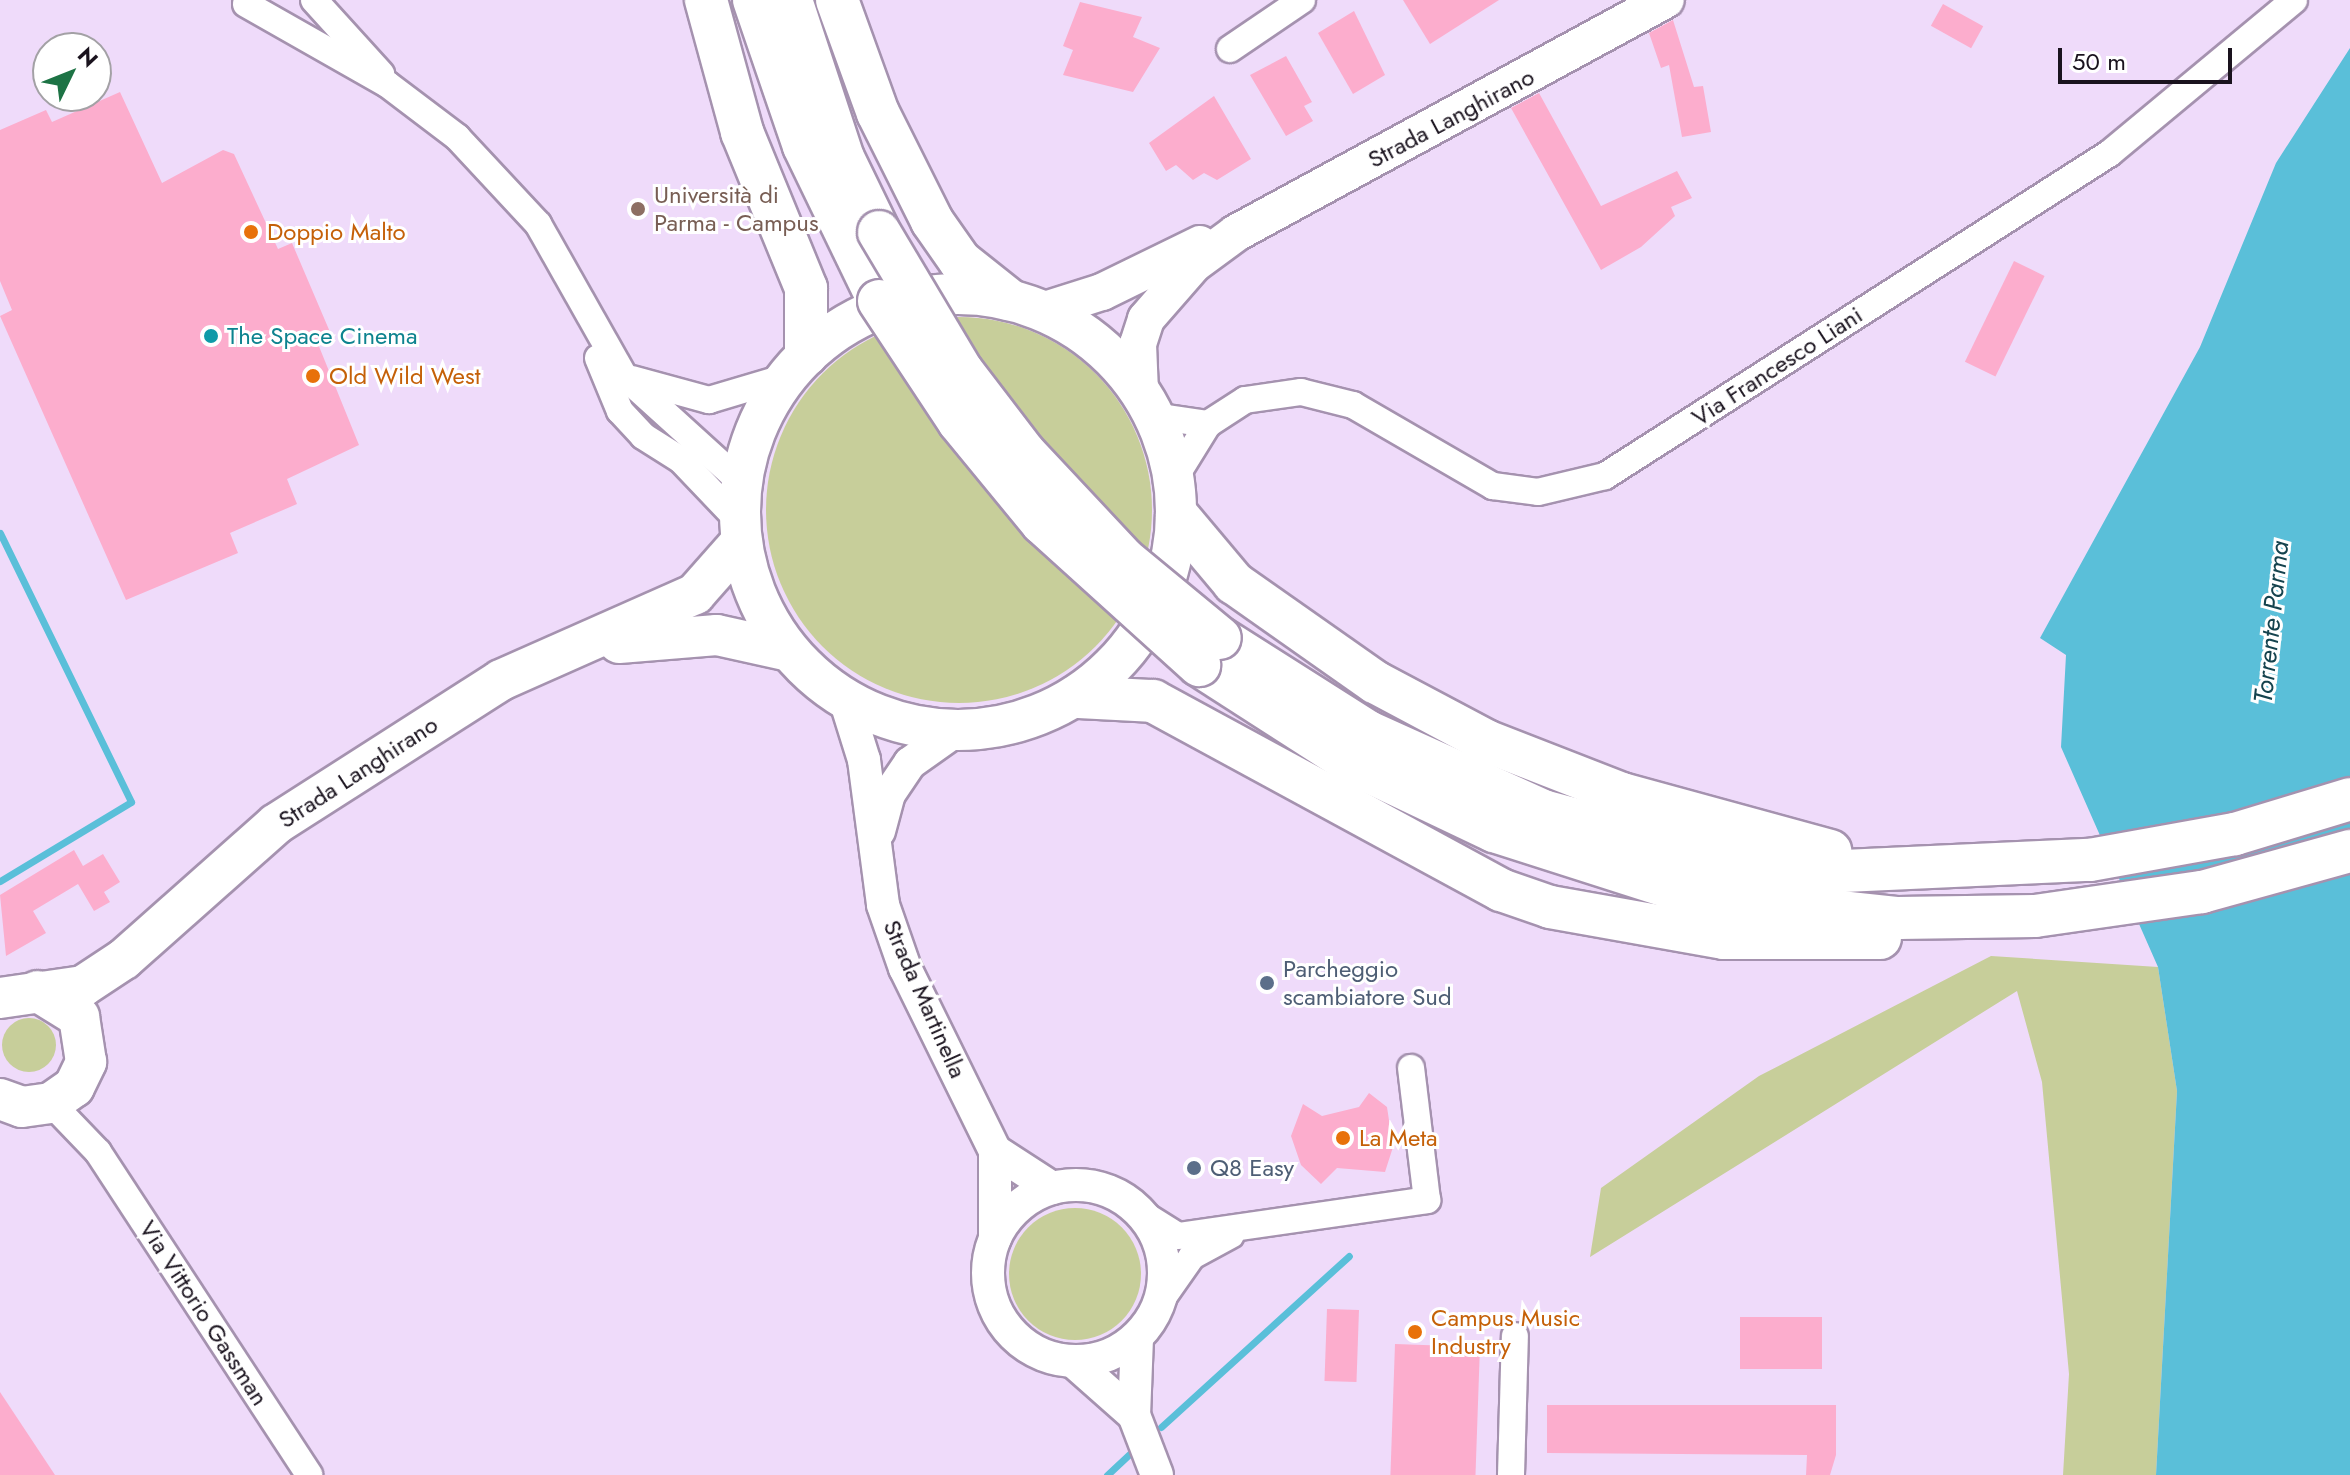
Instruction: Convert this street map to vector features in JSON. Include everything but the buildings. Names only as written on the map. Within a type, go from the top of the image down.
[{"type":"highway","points":[[706,0],[742,132],[806,288],[796,366]]},
{"type":"highway","points":[[754,0],[804,146],[864,240],[1024,452],[1210,651],[1368,732],[1543,811],[1711,856],[1822,872],[2090,860],[2235,834],[2350,799]]},
{"type":"highway","points":[[791,0],[843,158],[879,301],[959,422],[1042,523],[1367,771],[1494,831],[1582,863],[1669,887],[1834,913],[2035,916],[2096,910],[2228,886],[2350,851]]},
{"type":"highway","points":[[837,0],[878,113],[932,221],[960,261],[1025,305]]},
{"type":"highway","points":[[1175,497],[1234,583],[1375,682],[1486,741],[1622,794],[1839,854],[2046,864]]},
{"type":"highway","points":[[1076,697],[1153,701],[1501,890],[1564,911],[1648,929],[1813,942],[1991,932],[2035,916]]},
{"type":"main road","name":"Strada Langhirano","points":[[1147,404],[1097,344],[1025,305],[935,294],[899,301],[834,331],[796,366],[757,426],[741,482],[740,532],[756,594],[789,651],[845,699],[892,720],[955,731],[997,728],[1076,697],[1118,662],[1149,619],[1169,569],[1175,497],[1147,404],[1138,344],[1146,319],[1181,276],[1236,233],[1666,0]]},
{"type":"main road","name":"Strada Langhirano","points":[[1025,305],[1236,233]]},
{"type":"main road","name":"Strada Langhirano","points":[[18,995],[83,986],[166,921],[276,824],[501,680],[695,594],[740,532]]},
{"type":"main road","name":"Strada Langhirano","points":[[568,649],[717,635],[789,651]]},
{"type":"main road","name":"Strada Langhirano","points":[[51,1103],[85,1062],[117,984],[166,921]]},
{"type":"main road","name":"Strada Langhirano","points":[[18,995],[79,1017],[85,1062]]},
{"type":"main road","points":[[0,1099],[22,1107],[51,1103]]},
{"type":"street","points":[[314,0],[345,28],[387,84]]},
{"type":"street","points":[[335,0],[345,28]]},
{"type":"street","points":[[1230,49],[1302,0]]},
{"type":"street","name":"Via Francesco Liani","points":[[1175,497],[1208,424],[1245,400],[1301,392],[1353,405],[1493,486],[1538,492],[1605,476],[2110,153],[2294,0]]},
{"type":"street","points":[[245,1],[387,84],[457,137],[538,224],[624,376],[741,482]]},
{"type":"street","points":[[336,53],[503,206],[549,263],[620,411],[643,436],[681,460],[740,532]]},
{"type":"street","points":[[624,376],[709,400],[796,366]]},
{"type":"street","points":[[1147,404],[1208,424]]},
{"type":"street","name":"Strada Martinella","points":[[845,699],[864,760],[883,905],[905,968],[995,1151],[995,1238],[988,1266],[1002,1321],[1021,1342],[1074,1362],[1134,1415]]},
{"type":"street","name":"Strada Martinella","points":[[876,842],[889,794],[910,763],[955,731]]},
{"type":"street","name":"Via Vittorio Gassman","points":[[85,1062],[98,1152]]},
{"type":"street","points":[[995,1238],[1028,1199],[1052,1188],[1098,1188],[1178,1236],[1427,1200],[1411,1068]]},
{"type":"street","name":"Via Vittorio Gassman","points":[[51,1103],[98,1152],[309,1475]]},
{"type":"street","points":[[995,1151],[1052,1188]]},
{"type":"street","name":"Strada Martinella","points":[[1138,1211],[1162,1254],[1159,1303],[1137,1338],[1134,1415],[1157,1475]]},
{"type":"street","points":[[1159,1303],[1192,1256],[1244,1227]]},
{"type":"street","points":[[1511,1475],[1515,1336]]},
{"type":"street","points":[[1074,1362],[1097,1359],[1137,1338]]},
{"type":"green space","points":[[959,317],[997,321],[1033,332],[1066,350],[1095,374],[1119,403],[1137,436],[1148,472],[1152,510],[1148,548],[1137,584],[1119,617],[1095,646],[1066,670],[1033,688],[997,699],[959,703],[921,699],[885,688],[852,670],[823,646],[799,617],[781,584],[770,548],[766,510],[770,472],[781,436],[799,403],[823,374],[852,350],[885,332],[921,321]]},
{"type":"green space","points":[[1991,956],[2158,967],[2177,1091],[2156,1475],[2063,1475],[2069,1374],[2042,1082],[2017,991],[1590,1257],[1601,1188],[1759,1076]]},
{"type":"green space","points":[[29,1018],[48,1026],[56,1045],[48,1064],[29,1072],[10,1064],[2,1045],[10,1026]]},
{"type":"green space","points":[[1075,1208],[1100,1213],[1121,1228],[1136,1249],[1141,1274],[1136,1299],[1121,1320],[1100,1335],[1075,1340],[1050,1335],[1029,1320],[1014,1299],[1009,1274],[1014,1249],[1029,1228],[1050,1213]]},
{"type":"water","name":"Torrente Parma","points":[[2350,48],[2350,1475],[2156,1475],[2177,1091],[2158,967],[2061,747],[2066,655],[2040,638],[2200,347],[2276,163]]},
{"type":"waterway","points":[[0,533],[131,802],[0,881]]},
{"type":"waterway","points":[[1161,1427],[1349,1256]]},
{"type":"waterway","points":[[1107,1475],[1132,1452]]},
{"type":"place","name":"Università di Parma - Campus","points":[[638,209]]},
{"type":"place","name":"Doppio Malto","points":[[251,232]]},
{"type":"place","name":"The Space Cinema","points":[[211,336]]},
{"type":"place","name":"Old Wild West","points":[[313,376]]},
{"type":"place","name":"Parcheggio scambiatore Sud","points":[[1267,983]]},
{"type":"place","name":"La Meta","points":[[1343,1138]]},
{"type":"place","name":"Q8 Easy","points":[[1194,1168]]},
{"type":"place","name":"Campus Music Industry","points":[[1415,1332]]}]
